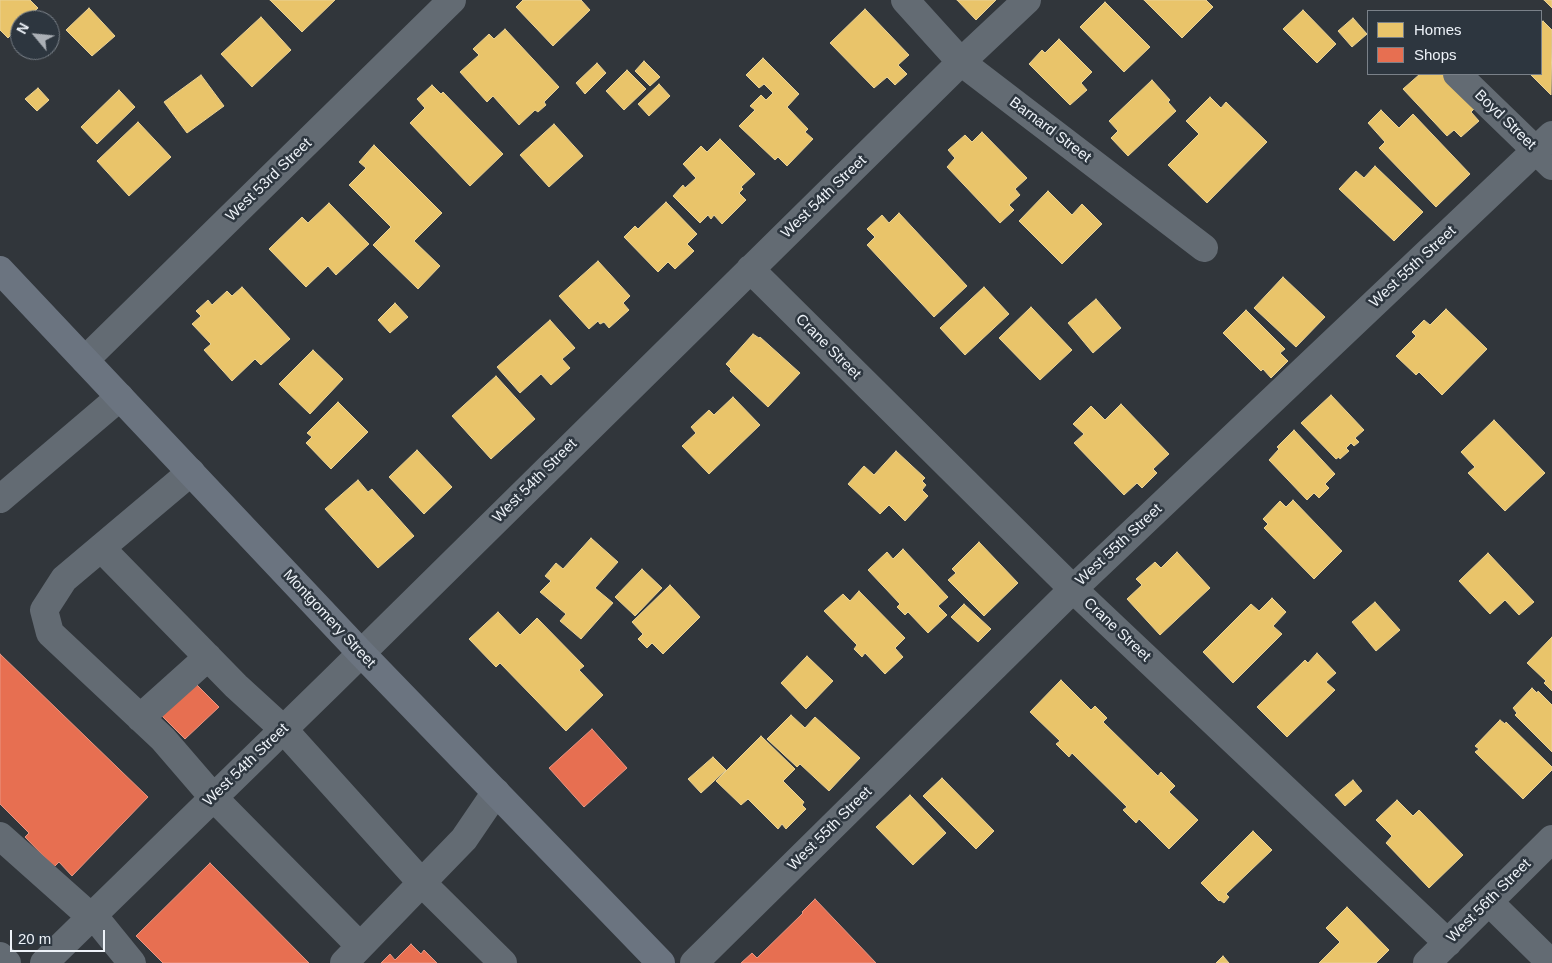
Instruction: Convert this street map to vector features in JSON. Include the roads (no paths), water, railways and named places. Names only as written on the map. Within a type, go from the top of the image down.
[{"type":"main road","name":"Montgomery Street","points":[[0,270],[361,653],[661,963]]},
{"type":"street","name":"West 53rd Street","points":[[85,360],[452,0]]},
{"type":"street","name":"Barnard Street","points":[[905,0],[961,62],[1204,248]]},
{"type":"street","name":"West 54th Street","points":[[44,963],[961,62],[1027,0]]},
{"type":"street","name":"Boyd Street","points":[[1458,75],[1547,151]]},
{"type":"street","name":"West 55th Street","points":[[694,963],[1073,588],[1547,151]]},
{"type":"street","name":"Crane Street","points":[[750,269],[1073,588],[1448,943]]},
{"type":"street","points":[[0,499],[120,397]]},
{"type":"street","points":[[191,472],[64,579],[44,610],[50,633],[163,739],[352,954],[464,838],[496,792]]},
{"type":"street","points":[[101,548],[236,686],[283,729],[421,882],[503,963]]},
{"type":"street","points":[[140,718],[208,657]]},
{"type":"street","points":[[0,836],[92,916],[132,963]]},
{"type":"street","name":"West 56th Street","points":[[1427,963],[1552,839]]},
{"type":"street","points":[[1490,902],[1551,963]]},
{"type":"street","points":[[0,956],[7,963]]}]
